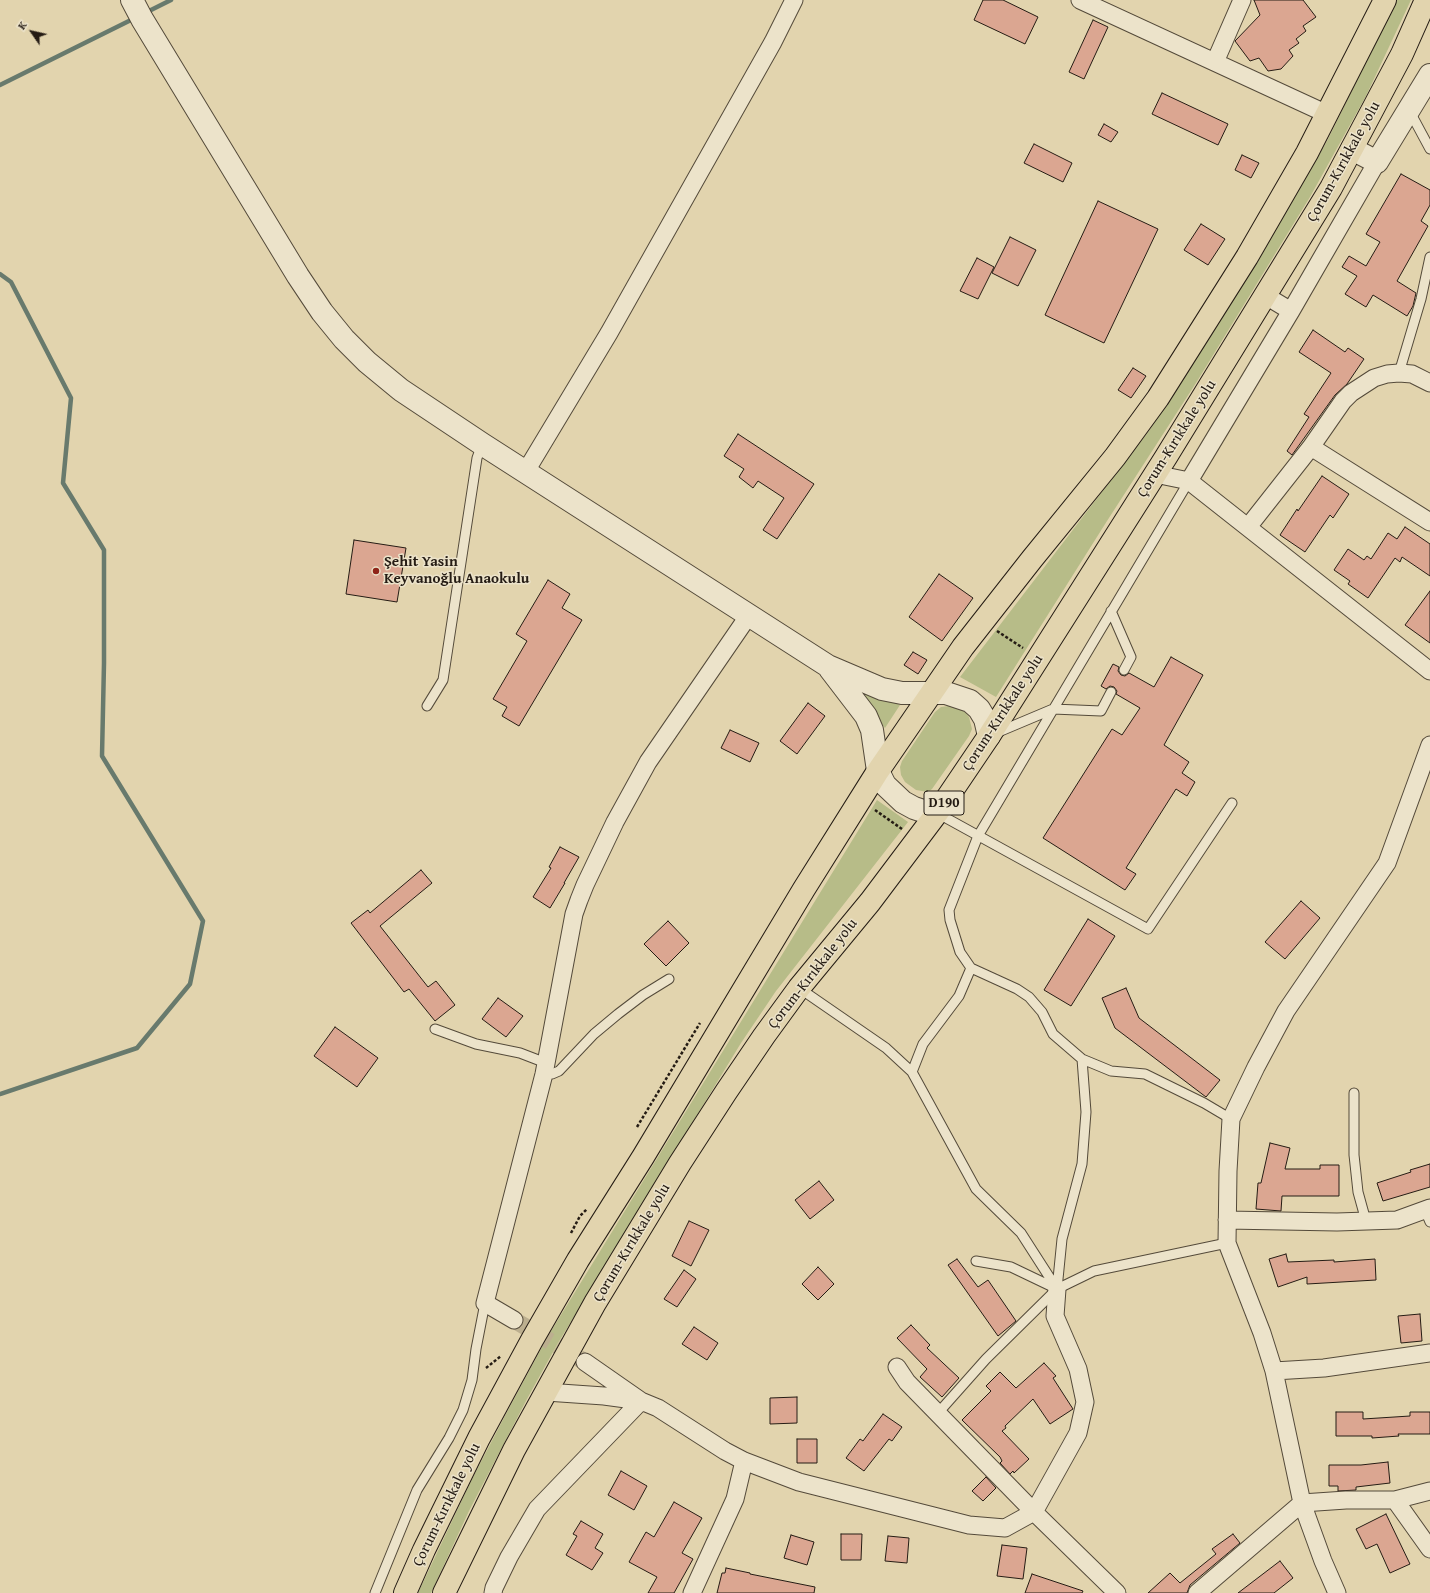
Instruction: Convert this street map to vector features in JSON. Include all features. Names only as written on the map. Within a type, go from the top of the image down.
[{"type":"highway","name":"Çorum-Kırıkkale yolu","points":[[405,1593],[424,1550],[479,1438],[536,1333],[578,1260],[643,1157],[800,895],[878,771],[932,692],[983,621],[1137,429],[1187,354],[1247,257],[1307,153],[1385,0]]},
{"type":"highway","name":"Çorum-Kırıkkale yolu","points":[[444,1593],[514,1450],[595,1303],[680,1163],[726,1092],[799,988],[870,902],[937,813],[989,736],[1155,474],[1266,296],[1331,188],[1402,54],[1426,0]]},
{"type":"street","points":[[132,0],[142,19],[298,276],[322,312],[344,339],[367,362],[401,390],[482,444],[828,666],[882,689],[902,694],[932,692],[957,695],[970,701],[979,709],[985,719],[989,736]]},
{"type":"street","points":[[526,471],[609,333],[773,42],[794,0]]},
{"type":"street","points":[[1080,0],[1327,114]]},
{"type":"street","points":[[1215,62],[1242,0]]},
{"type":"street","points":[[1189,480],[1291,311],[1377,162],[1409,109],[1428,84]]},
{"type":"street","points":[[1352,149],[1377,162]]},
{"type":"street","points":[[1266,296],[1291,311]]},
{"type":"street","points":[[1248,527],[1311,447],[1343,401],[1351,393],[1374,378],[1387,374],[1412,374],[1430,383]]},
{"type":"street","points":[[1311,447],[1430,522]]},
{"type":"street","points":[[1155,474],[1189,480],[1430,671]]},
{"type":"street","points":[[514,1320],[485,1303],[545,1068],[574,914],[584,885],[615,822],[648,762],[749,615]]},
{"type":"street","points":[[828,666],[866,716],[872,730],[878,771],[885,785],[903,802],[920,810],[937,813]]},
{"type":"street","points":[[1337,1593],[1323,1561],[1302,1503],[1274,1371],[1262,1333],[1227,1243],[1231,1119],[1256,1067],[1286,1011],[1387,863],[1430,745]]},
{"type":"street","points":[[1227,1220],[1366,1221],[1397,1220],[1428,1214]]},
{"type":"street","points":[[584,1362],[641,1401],[658,1408],[725,1451],[744,1461],[799,1482],[969,1526],[1006,1528],[1034,1512],[1078,1433],[1085,1402],[1078,1369],[1055,1316],[1057,1289]]},
{"type":"street","points":[[1274,1371],[1324,1368],[1430,1353]]},
{"type":"street","points":[[897,1367],[907,1382],[1034,1512],[1117,1593]]},
{"type":"street","points":[[546,1392],[604,1396],[641,1401]]},
{"type":"street","points":[[493,1593],[508,1557],[537,1509],[641,1401]]},
{"type":"street","points":[[692,1593],[735,1499],[744,1461]]},
{"type":"street","points":[[1198,1593],[1302,1503],[1346,1500],[1395,1500],[1430,1491]]},
{"type":"street","points":[[1395,1500],[1430,1549]]},
{"type":"lane","points":[[1409,109],[1430,149]]},
{"type":"lane","points":[[1399,373],[1421,299],[1430,257]]},
{"type":"lane","points":[[427,706],[442,680],[477,458],[482,444]]},
{"type":"lane","points":[[1189,480],[978,836],[950,910],[950,920],[960,952],[971,968],[1029,997],[1042,1012],[1053,1034],[1082,1059],[1111,1071],[1145,1074],[1204,1102],[1231,1119]]},
{"type":"lane","points":[[1111,612],[1131,657],[1124,670]]},
{"type":"lane","points":[[989,736],[1054,709],[1101,711],[1111,692]]},
{"type":"lane","points":[[937,813],[1148,929],[1232,803]]},
{"type":"lane","points":[[912,1072],[923,1044],[959,996],[971,968]]},
{"type":"lane","points":[[435,1029],[476,1044],[520,1053],[552,1074],[559,1071],[581,1047],[618,1014],[669,979]]},
{"type":"lane","points":[[799,988],[886,1048],[912,1072],[976,1189],[1021,1233],[1057,1289]]},
{"type":"lane","points":[[1057,1289],[1062,1239],[1082,1164],[1086,1112],[1082,1059]]},
{"type":"lane","points":[[1354,1093],[1354,1155],[1358,1192],[1366,1221]]},
{"type":"lane","points":[[938,1413],[986,1359],[1057,1289],[1094,1271],[1227,1243]]},
{"type":"lane","points":[[976,1261],[1011,1267],[1057,1289]]},
{"type":"lane","points":[[375,1593],[418,1490],[449,1438],[463,1410],[472,1380],[476,1349],[485,1303]]},
{"type":"path","points":[[983,621],[1038,659]]},
{"type":"path","points":[[637,1128],[702,1019]]},
{"type":"green space","points":[[1397,0],[1411,0],[1366,96],[1310,197],[1196,383],[996,697],[960,677],[1151,428],[1218,325],[1327,141]]},
{"type":"green space","points":[[848,682],[900,705],[885,728]]},
{"type":"green space","points":[[949,706],[964,711],[969,717],[972,729],[969,736],[932,789],[928,792],[916,790],[905,782],[901,775],[900,767],[902,761],[935,712],[941,707]]},
{"type":"green space","points":[[877,800],[908,822],[776,991],[741,1043],[558,1343],[469,1511],[431,1593],[418,1593],[471,1481],[548,1336]]},
{"type":"building","points":[[983,0],[1003,0],[1038,17],[1025,44],[974,20]]},
{"type":"building","points":[[1254,0],[1303,0],[1316,17],[1303,26],[1306,31],[1296,39],[1299,43],[1289,50],[1293,56],[1281,69],[1268,71],[1259,58],[1250,61],[1235,41],[1260,15]]},
{"type":"building","points":[[1093,20],[1108,27],[1084,79],[1069,72]]},
{"type":"building","points":[[1162,93],[1228,124],[1218,145],[1152,114]]},
{"type":"building","points":[[1104,124],[1118,132],[1111,142],[1098,135]]},
{"type":"building","points":[[1034,144],[1072,163],[1063,182],[1024,163]]},
{"type":"building","points":[[1242,155],[1259,163],[1251,178],[1235,170]]},
{"type":"building","points":[[1401,174],[1430,190],[1430,205],[1421,221],[1428,226],[1397,281],[1416,293],[1413,306],[1407,316],[1373,295],[1366,307],[1345,294],[1357,276],[1342,267],[1349,256],[1366,266],[1380,242],[1366,234]]},
{"type":"building","points":[[1098,201],[1158,229],[1104,343],[1045,315]]},
{"type":"building","points":[[1201,224],[1225,239],[1208,265],[1184,250]]},
{"type":"building","points":[[1010,237],[1036,250],[1018,286],[992,273]]},
{"type":"building","points":[[977,258],[994,267],[978,299],[960,291]]},
{"type":"building","points":[[1313,330],[1345,352],[1348,348],[1364,359],[1347,384],[1335,395],[1292,455],[1287,451],[1309,417],[1304,414],[1331,373],[1299,352]]},
{"type":"building","points":[[1133,368],[1146,376],[1131,398],[1118,390]]},
{"type":"building","points":[[738,434],[814,484],[777,539],[763,530],[784,498],[758,481],[753,488],[739,477],[744,469],[724,456]]},
{"type":"building","points":[[1322,476],[1349,494],[1333,518],[1330,515],[1305,552],[1280,535],[1297,509],[1298,511]]},
{"type":"building","points":[[1405,527],[1430,544],[1430,576],[1402,557],[1400,562],[1395,558],[1368,598],[1348,584],[1350,581],[1334,570],[1348,549],[1364,560],[1367,556],[1371,559],[1388,533],[1397,539]]},
{"type":"building","name":"Şehit Yasin Keyvanoğlu Anaokulu","points":[[354,540],[406,548],[397,602],[346,594]]},
{"type":"building","points":[[939,574],[973,598],[942,641],[909,617]]},
{"type":"building","points":[[548,580],[570,594],[562,608],[582,620],[519,726],[502,716],[507,707],[493,699],[527,641],[516,634]]},
{"type":"building","points":[[1430,591],[1430,643],[1405,625]]},
{"type":"building","points":[[913,652],[927,660],[918,674],[904,665]]},
{"type":"building","points":[[1171,657],[1203,675],[1164,745],[1189,762],[1182,773],[1195,782],[1187,796],[1176,789],[1126,868],[1136,874],[1125,890],[1043,838],[1112,729],[1122,735],[1140,708],[1116,694],[1117,691],[1114,687],[1110,686],[1106,689],[1101,686],[1113,664],[1119,667],[1118,671],[1121,675],[1125,676],[1129,673],[1154,687]]},
{"type":"building","points":[[808,703],[825,716],[797,754],[780,741]]},
{"type":"building","points":[[730,730],[759,743],[750,762],[721,748]]},
{"type":"building","points":[[560,847],[579,857],[550,908],[533,897],[551,868],[549,867]]},
{"type":"building","points":[[421,870],[432,883],[380,926],[428,987],[436,981],[455,1005],[435,1021],[409,989],[404,992],[351,923],[368,910],[370,913]]},
{"type":"building","points":[[1301,901],[1320,918],[1285,959],[1265,942]]},
{"type":"building","points":[[1088,919],[1115,936],[1071,1006],[1044,990]]},
{"type":"building","points":[[668,921],[689,943],[666,966],[644,944]]},
{"type":"building","points":[[1126,988],[1139,1018],[1220,1080],[1206,1097],[1115,1028],[1102,998]]},
{"type":"building","points":[[498,998],[523,1016],[506,1037],[482,1019]]},
{"type":"building","points":[[335,1027],[378,1058],[357,1087],[314,1056]]},
{"type":"building","points":[[1270,1143],[1290,1148],[1285,1169],[1320,1169],[1320,1165],[1339,1165],[1339,1196],[1282,1196],[1281,1211],[1256,1209],[1258,1183],[1261,1183]]},
{"type":"building","points":[[1430,1164],[1430,1187],[1383,1201],[1377,1183]]},
{"type":"building","points":[[819,1181],[834,1200],[810,1219],[795,1200]]},
{"type":"building","points":[[689,1221],[709,1230],[691,1266],[672,1256]]},
{"type":"building","points":[[1286,1254],[1288,1262],[1334,1260],[1334,1262],[1375,1259],[1376,1280],[1307,1284],[1307,1277],[1278,1287],[1269,1259]]},
{"type":"building","points":[[957,1259],[978,1287],[988,1280],[1016,1321],[998,1336],[948,1265]]},
{"type":"building","points":[[818,1267],[834,1284],[818,1300],[802,1284]]},
{"type":"building","points":[[684,1270],[696,1279],[677,1307],[664,1299]]},
{"type":"building","points":[[1420,1314],[1422,1341],[1401,1343],[1398,1316]]},
{"type":"building","points":[[911,1325],[930,1345],[927,1348],[959,1378],[942,1397],[920,1377],[927,1369],[897,1338]]},
{"type":"building","points":[[694,1327],[718,1343],[707,1360],[682,1344]]},
{"type":"building","points":[[1044,1363],[1056,1376],[1053,1378],[1073,1409],[1050,1424],[1033,1399],[1005,1426],[1006,1428],[1002,1431],[1029,1459],[1014,1473],[1013,1471],[1010,1474],[1000,1463],[1002,1461],[1000,1457],[962,1420],[991,1391],[986,1386],[1000,1372],[1016,1388]]},
{"type":"building","points":[[797,1397],[797,1423],[770,1424],[770,1398]]},
{"type":"building","points":[[1336,1412],[1363,1412],[1363,1419],[1410,1416],[1410,1412],[1430,1412],[1430,1434],[1398,1434],[1399,1436],[1372,1438],[1372,1436],[1336,1436]]},
{"type":"building","points":[[883,1414],[902,1427],[892,1441],[889,1439],[864,1471],[846,1458],[860,1439],[863,1441]]},
{"type":"building","points":[[797,1439],[817,1439],[817,1463],[797,1463]]},
{"type":"building","points":[[1388,1462],[1390,1483],[1356,1487],[1356,1490],[1338,1491],[1338,1486],[1329,1486],[1329,1465],[1361,1465]]},
{"type":"building","points":[[621,1471],[647,1486],[634,1510],[608,1495]]},
{"type":"building","points":[[986,1477],[996,1488],[983,1501],[972,1491]]},
{"type":"building","points":[[674,1502],[702,1518],[682,1553],[693,1559],[674,1593],[648,1593],[657,1577],[629,1562],[646,1532],[654,1537]]},
{"type":"building","points":[[1386,1514],[1410,1564],[1390,1573],[1377,1544],[1366,1549],[1356,1529]]},
{"type":"building","points":[[581,1521],[603,1534],[595,1548],[603,1553],[592,1570],[566,1555],[577,1536],[573,1534]]},
{"type":"building","points":[[841,1534],[862,1534],[861,1560],[841,1560]]},
{"type":"building","points":[[1233,1534],[1240,1543],[1190,1585],[1187,1593],[1148,1593],[1170,1573],[1180,1583],[1216,1554],[1212,1549]]},
{"type":"building","points":[[791,1535],[814,1542],[807,1565],[784,1558]]},
{"type":"building","points":[[888,1536],[909,1538],[907,1563],[885,1561]]},
{"type":"building","points":[[1002,1545],[1027,1548],[1023,1579],[997,1576]]},
{"type":"building","points":[[1280,1561],[1293,1578],[1274,1593],[1238,1593]]},
{"type":"building","points":[[726,1568],[815,1587],[814,1593],[717,1593],[722,1573],[725,1573]]},
{"type":"building","points":[[1032,1574],[1083,1591],[1082,1593],[1025,1593]]},
{"type":"waterway","points":[[145,13],[171,0]]},
{"type":"waterway","points":[[0,85],[135,18]]},
{"type":"waterway","points":[[0,274],[11,282],[71,398],[63,483],[104,550],[102,756],[203,921],[190,984],[137,1048],[0,1094]]},
{"type":"tunnel","points":[[514,1320],[585,1362]]},
{"type":"place","name":"Şehit Yasin Keyvanoğlu Anaokulu","points":[[376,571]]}]
